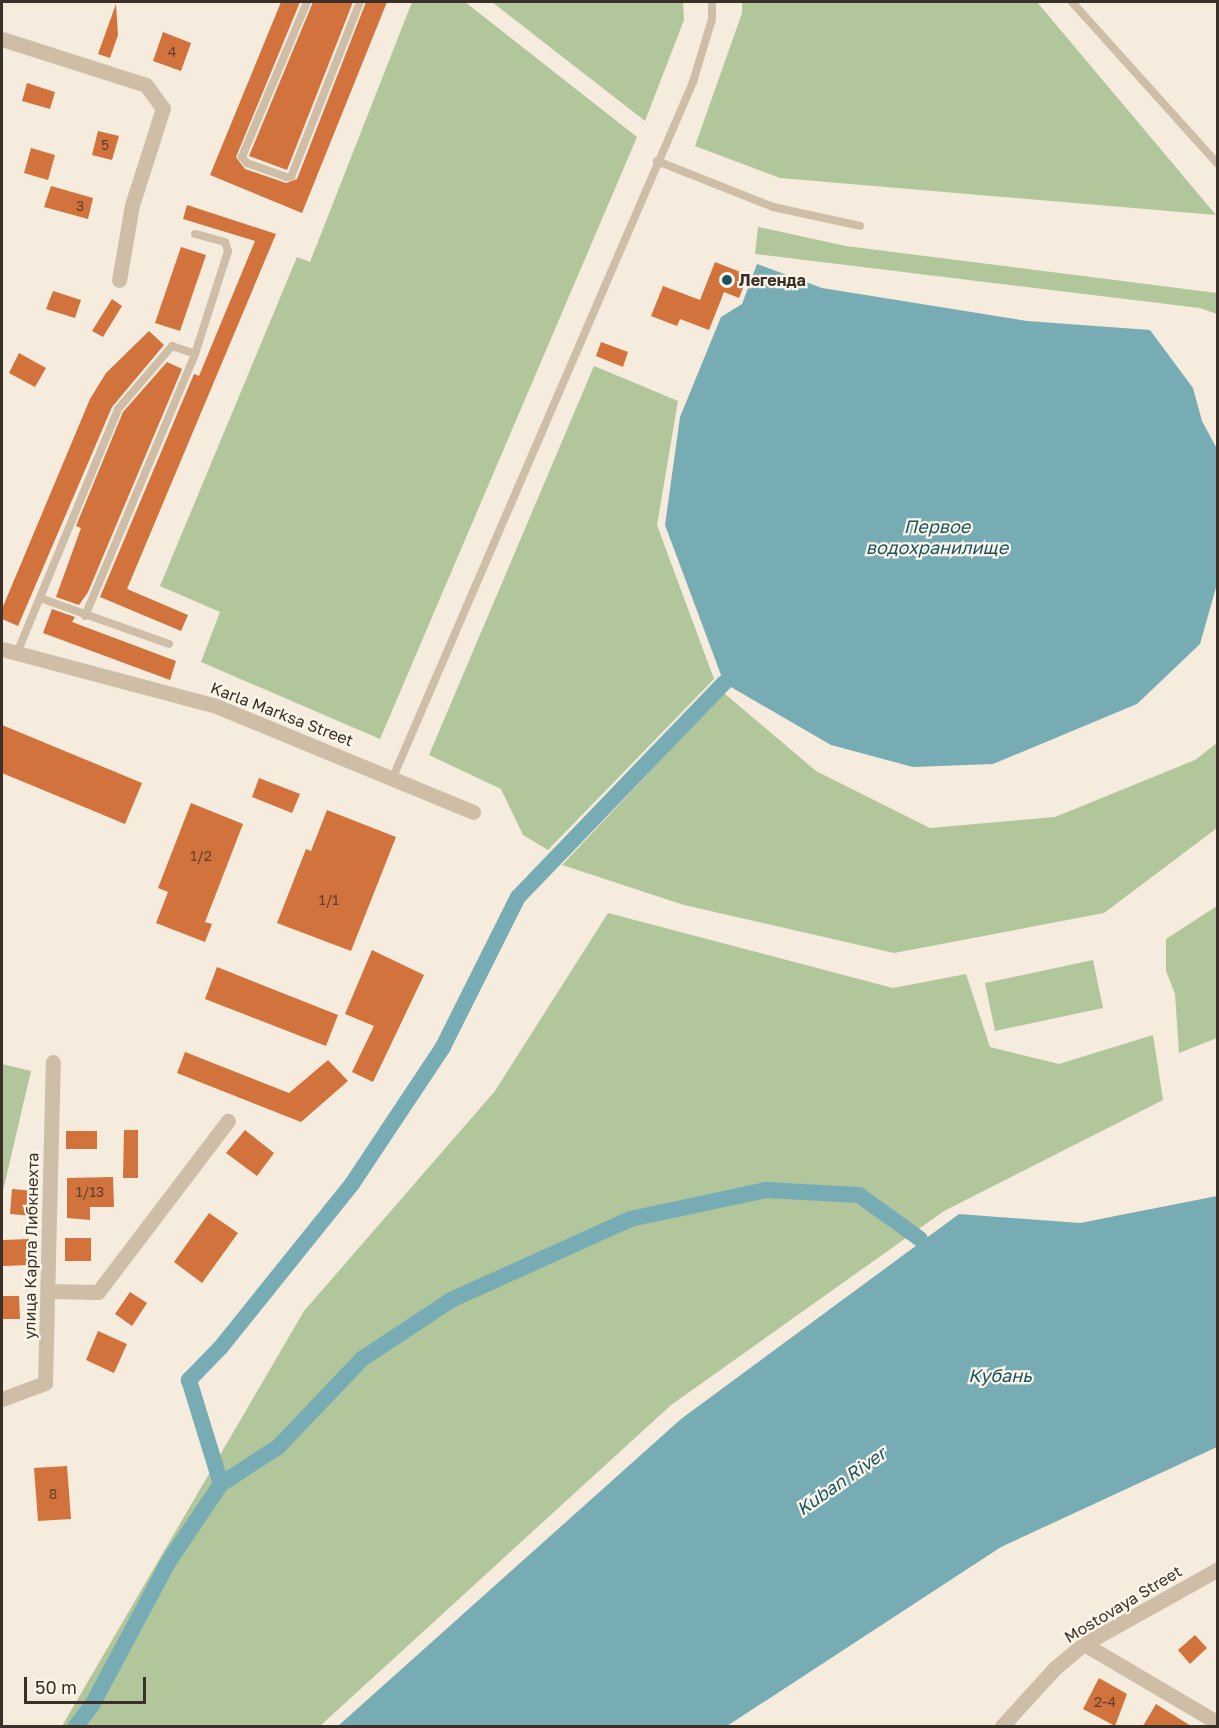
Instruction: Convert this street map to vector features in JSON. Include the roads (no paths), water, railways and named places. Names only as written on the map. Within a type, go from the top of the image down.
[{"type":"street","points":[[2,39],[146,85],[163,108],[132,205],[119,280]]},
{"type":"street","name":"Karla Marksa Street","points":[[2,649],[216,706],[393,777],[473,812]]},
{"type":"street","name":"улица Карла Либкнехта","points":[[2,1399],[45,1383],[53,1062]]},
{"type":"street","points":[[48,1291],[98,1292],[228,1121]]},
{"type":"street","name":"Mostovaya Street","points":[[1002,1726],[1055,1668],[1084,1644],[1218,1569]]},
{"type":"street","points":[[1084,1644],[1218,1723]]},
{"type":"lane","points":[[307,2],[242,157],[247,163],[286,177],[291,177],[360,2]]},
{"type":"lane","points":[[393,777],[657,160],[693,82],[712,20],[712,2]]},
{"type":"lane","points":[[1072,2],[1218,164]]},
{"type":"lane","points":[[657,160],[773,207],[860,226]]},
{"type":"lane","points":[[85,616],[195,354],[228,251],[225,242],[195,234]]},
{"type":"lane","points":[[17,653],[118,409],[172,346],[195,354]]},
{"type":"lane","points":[[40,598],[85,616],[169,644]]},
{"type":"water","name":"Первое водохранилище","points":[[757,264],[822,288],[1027,321],[1150,330],[1193,388],[1202,421],[1216,447],[1217,584],[1200,644],[1137,704],[993,764],[913,767],[831,745],[724,683],[665,525],[680,417],[721,317],[742,304]]},
{"type":"water","name":"Кубань","points":[[1217,1196],[1217,1447],[1001,1547],[727,1726],[338,1726],[681,1419],[959,1214],[1080,1223]]},
{"type":"waterway","points":[[724,683],[518,897],[443,1047],[352,1184],[220,1348],[189,1380],[221,1484],[278,1447],[362,1359],[451,1300],[630,1219],[766,1190],[859,1195],[920,1239]]},
{"type":"waterway","points":[[76,1726],[92,1705],[169,1561],[221,1484]]},
{"type":"place","name":"Легенда","points":[[727,280]]},
{"type":"water label","name":"Kuban River","points":[[841,1481]]}]
